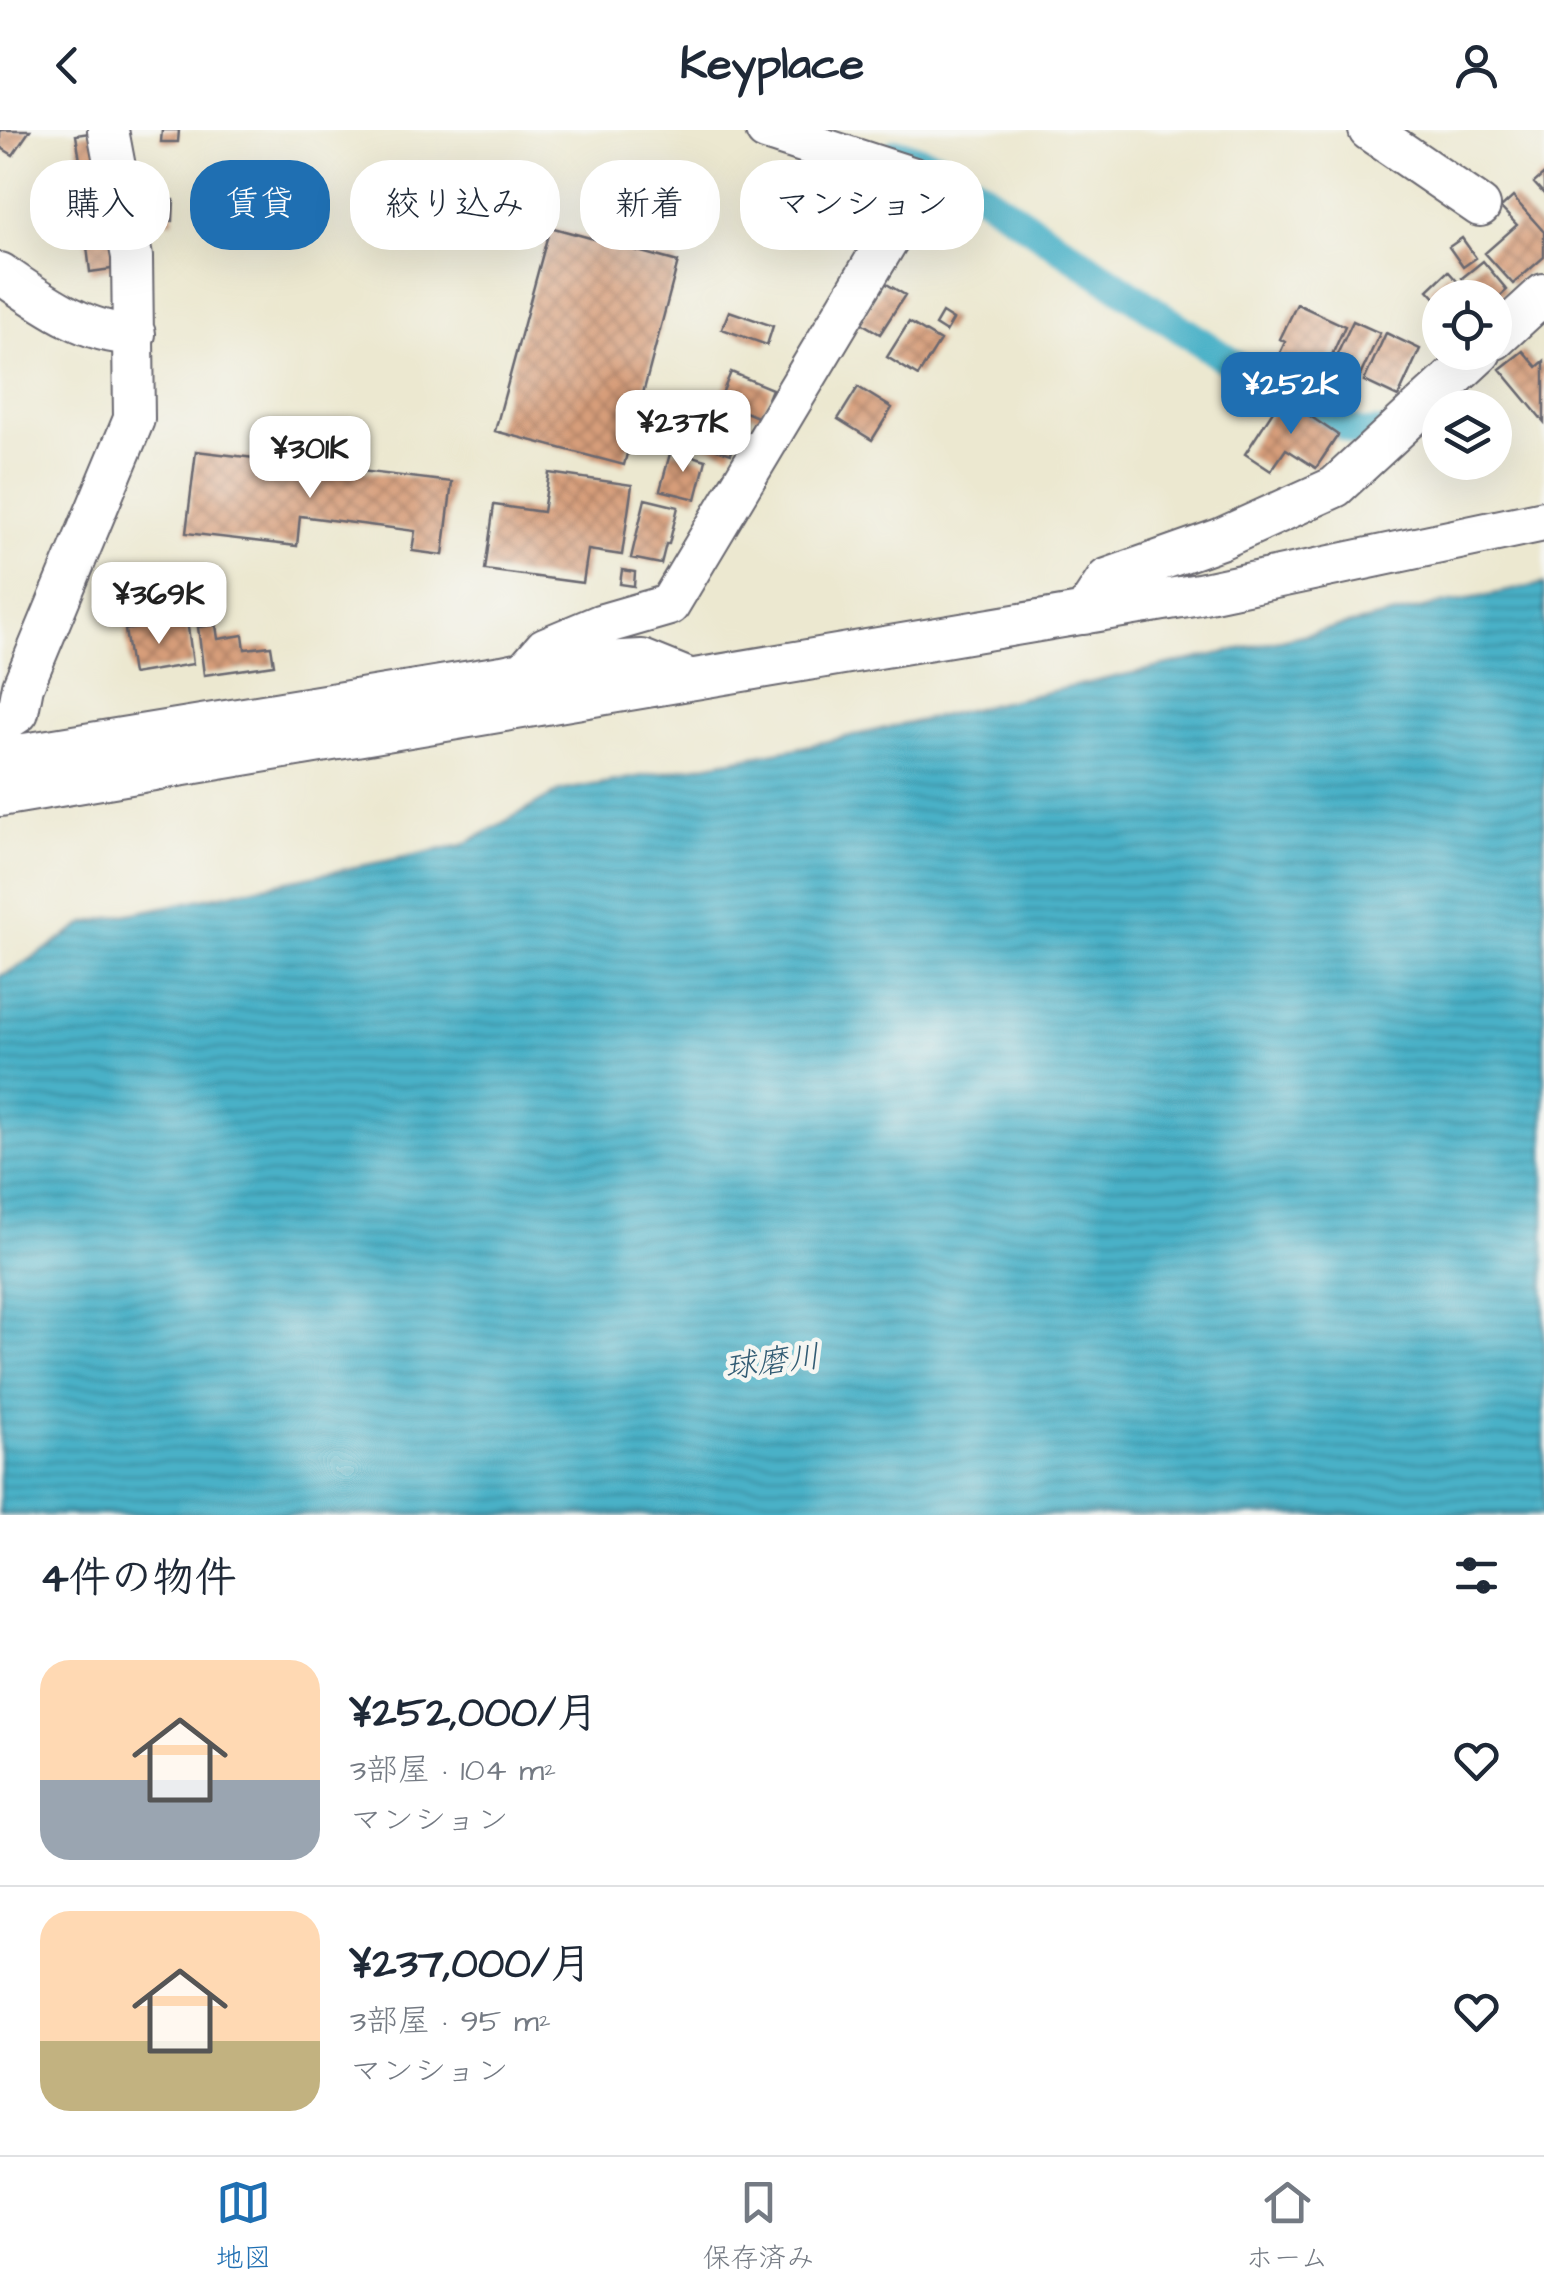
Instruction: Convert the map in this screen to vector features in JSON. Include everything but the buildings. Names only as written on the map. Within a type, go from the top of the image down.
[{"type":"street","points":[[0,724],[18,712],[12,686],[134,419],[132,257],[108,130]]},
{"type":"street","points":[[525,671],[545,648],[600,625],[668,605],[924,181],[842,141],[766,130]]},
{"type":"street","points":[[1369,130],[1480,206]]},
{"type":"street","points":[[5,288],[96,330],[135,334]]},
{"type":"street","points":[[1512,323],[1544,294]]},
{"type":"street","points":[[1084,614],[1107,579],[1220,538],[1335,487],[1462,370]]},
{"type":"street","points":[[0,796],[1199,594],[1544,522]]},
{"type":"street","points":[[0,758],[562,664],[642,660],[687,678]]},
{"type":"water","name":"球磨川","points":[[1544,584],[1544,1515],[0,1515],[0,976],[86,923],[463,845],[560,791],[793,749]]},
{"type":"waterway","points":[[897,153],[936,165],[974,189],[1282,397],[1361,434],[1391,433],[1398,427]]}]
